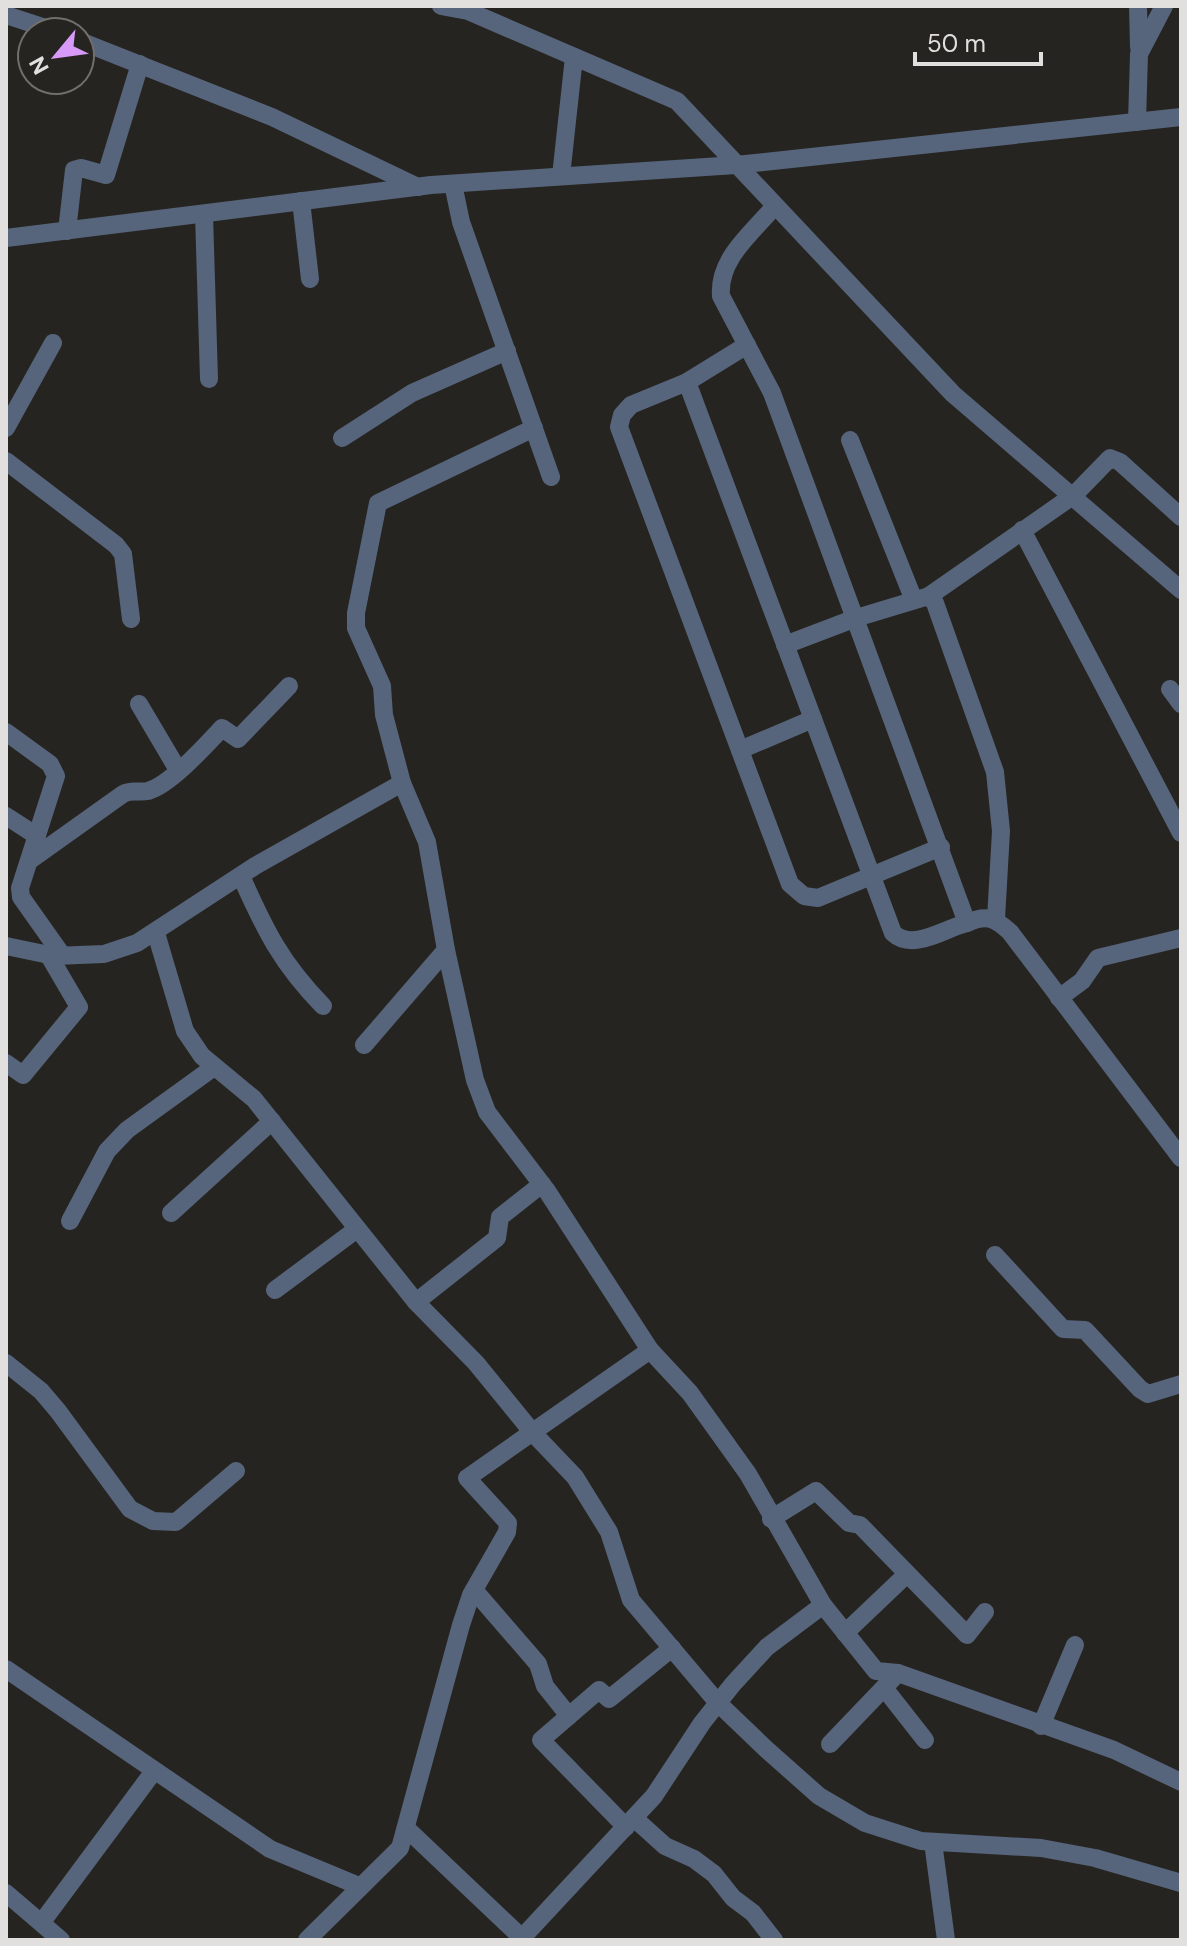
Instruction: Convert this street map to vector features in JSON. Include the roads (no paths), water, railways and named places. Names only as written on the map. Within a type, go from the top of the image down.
[{"type":"street","points":[[441,6],[495,14],[574,57],[677,101],[953,394],[1181,590]]},
{"type":"street","points":[[1137,122],[1138,6]]},
{"type":"street","points":[[1139,54],[1164,6]]},
{"type":"street","points":[[96,47],[272,117],[418,187]]},
{"type":"street","points":[[561,176],[574,57]]},
{"type":"street","points":[[67,231],[74,170],[81,168],[106,175],[140,64]]},
{"type":"street","points":[[6,238],[418,187],[736,165],[1181,117]]},
{"type":"street","points":[[453,184],[461,222],[551,477]]},
{"type":"street","points":[[301,201],[310,279]]},
{"type":"street","points":[[774,207],[725,264],[720,278],[721,296],[772,393],[967,923]]},
{"type":"street","points":[[204,214],[209,379]]},
{"type":"street","points":[[6,428],[53,343]]},
{"type":"street","points":[[747,345],[687,382],[631,405],[622,415],[619,427],[790,884],[804,896],[818,898],[941,847]]},
{"type":"street","points":[[342,438],[412,393],[507,351]]},
{"type":"street","points":[[687,382],[893,933],[900,940],[911,941],[982,916],[996,919],[1010,932],[1181,1158]]},
{"type":"street","points":[[534,428],[378,503],[360,587],[356,628],[382,686],[384,715],[402,783],[427,842],[446,950],[475,1080],[487,1112],[542,1184],[650,1350],[690,1393],[748,1474],[823,1605],[876,1671],[898,1673],[1114,1750],[1181,1782]]},
{"type":"street","points":[[850,440],[921,597],[935,603],[995,772],[1001,831],[996,919]]},
{"type":"street","points":[[785,645],[921,597],[1074,495],[1110,458],[1120,462],[1181,517]]},
{"type":"street","points":[[6,461],[116,545],[123,554],[131,619]]},
{"type":"street","points":[[1022,530],[1181,833]]},
{"type":"street","points":[[29,861],[123,794],[130,790],[149,791],[178,770],[222,728],[238,739],[289,686]]},
{"type":"street","points":[[139,704],[178,770]]},
{"type":"street","points":[[740,750],[813,719]]},
{"type":"street","points":[[6,732],[54,767],[56,776],[21,897],[55,955],[79,1007],[23,1075],[6,1063]]},
{"type":"street","points":[[6,946],[55,955],[104,954],[137,943],[241,876],[402,783]]},
{"type":"street","points":[[6,816],[37,836]]},
{"type":"street","points":[[241,876],[263,925],[290,972],[323,1006]]},
{"type":"street","points":[[156,933],[185,1031],[202,1056],[254,1099],[416,1302],[476,1363],[533,1433],[575,1477],[609,1532],[631,1600],[718,1703],[819,1796],[865,1823],[921,1841],[1041,1848],[1095,1858],[1181,1883]]},
{"type":"street","points":[[1059,998],[1082,981],[1098,958],[1181,938]]},
{"type":"street","points":[[364,1045],[446,950]]},
{"type":"street","points":[[70,1221],[107,1151],[127,1130],[214,1067]]},
{"type":"street","points":[[171,1213],[272,1121]]},
{"type":"street","points":[[416,1302],[497,1238],[500,1217],[542,1184]]},
{"type":"street","points":[[275,1290],[357,1229]]},
{"type":"street","points":[[995,1255],[1063,1329],[1085,1330],[1140,1389],[1148,1394],[1181,1384]]},
{"type":"street","points":[[307,1940],[400,1848],[461,1625],[474,1590],[507,1532],[508,1523],[467,1478],[650,1350]]},
{"type":"street","points":[[6,1363],[41,1391],[58,1411],[130,1509],[153,1521],[176,1522],[236,1471]]},
{"type":"street","points":[[771,1519],[816,1491],[849,1523],[860,1525],[967,1635],[985,1612]]},
{"type":"street","points":[[845,1633],[907,1574]]},
{"type":"street","points":[[474,1590],[538,1664],[545,1686],[569,1716]]},
{"type":"street","points":[[406,1828],[521,1939],[654,1796],[718,1703],[767,1647],[823,1605]]},
{"type":"street","points":[[1041,1726],[1075,1645]]},
{"type":"street","points":[[672,1648],[609,1699],[599,1690],[541,1740],[630,1822],[714,1874],[733,1898],[753,1913],[774,1940]]},
{"type":"street","points":[[6,1669],[270,1849],[359,1886]]},
{"type":"street","points":[[830,1744],[898,1673]]},
{"type":"street","points":[[885,1689],[925,1740]]},
{"type":"street","points":[[42,1922],[154,1771]]},
{"type":"street","points":[[933,1842],[946,1940]]},
{"type":"street","points":[[6,1893],[61,1940]]}]
